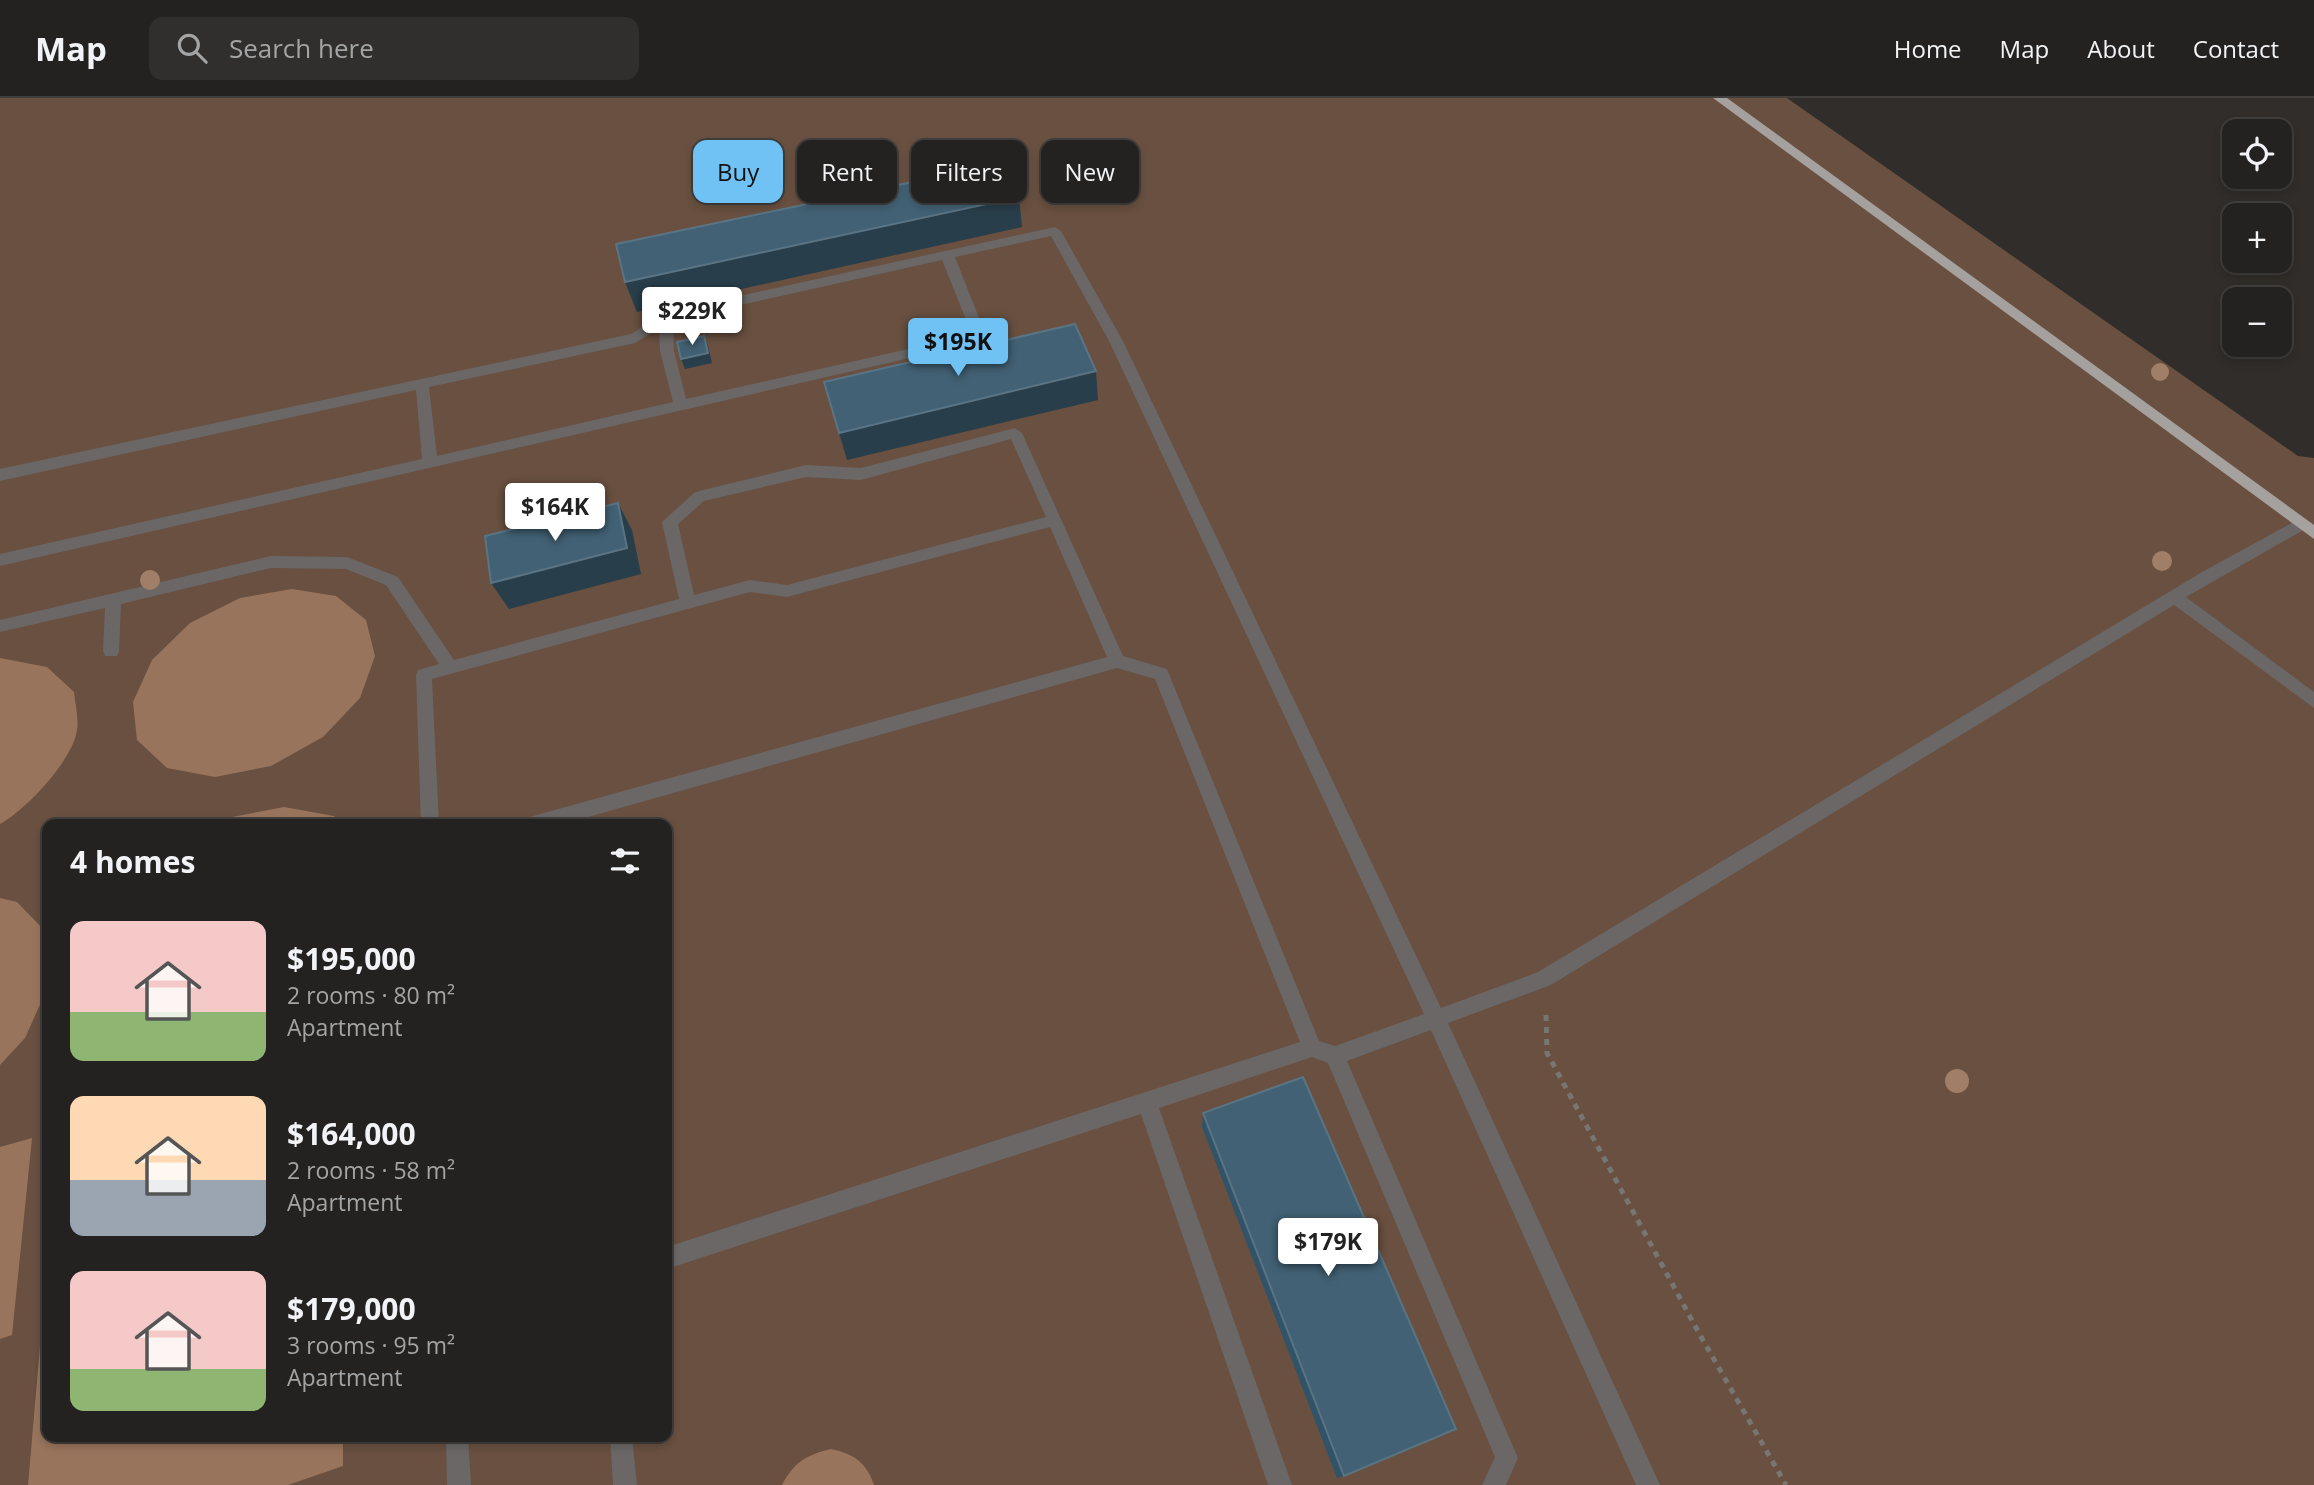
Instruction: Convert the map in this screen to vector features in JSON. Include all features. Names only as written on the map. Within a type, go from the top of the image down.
[{"type":"main road","points":[[1719,98],[2308,529]]},
{"type":"lane","points":[[0,475],[635,338],[666,317],[1055,231],[1116,341],[1436,1018],[1648,1485]]},
{"type":"lane","points":[[0,560],[962,342],[976,328],[947,255]]},
{"type":"lane","points":[[666,317],[667,351],[681,406]]},
{"type":"lane","points":[[422,384],[430,463]]},
{"type":"lane","points":[[688,603],[670,522],[699,498],[806,471],[862,474],[1015,433],[1117,661]]},
{"type":"lane","points":[[430,819],[424,675],[750,586],[787,591],[1055,520]]},
{"type":"lane","points":[[672,1256],[1312,1048],[1335,1056],[1545,979],[2175,597],[2308,529]]},
{"type":"lane","points":[[0,626],[271,562],[347,563],[392,581],[450,668]]},
{"type":"lane","points":[[2175,597],[2314,701]]},
{"type":"lane","points":[[111,651],[113,599]]},
{"type":"lane","points":[[559,819],[1117,661],[1161,674],[1312,1048]]},
{"type":"lane","points":[[1335,1056],[1507,1458],[1494,1485]]},
{"type":"lane","points":[[1147,1102],[1280,1485]]},
{"type":"lane","points":[[457,1442],[459,1485]]},
{"type":"lane","points":[[621,1442],[625,1485]]},
{"type":"path","points":[[1545,979],[1548,1053],[1700,1335],[1786,1485]]},
{"type":"shaded area","points":[[0,98],[1787,98],[2298,456],[2314,458],[2314,1485],[0,1485]]},
{"type":"shaded area","points":[[292,589],[336,596],[366,620],[375,656],[360,698],[323,737],[271,766],[215,777],[167,768],[137,740],[133,702],[152,660],[190,623],[240,598]]},
{"type":"shaded area","points":[[0,658],[47,667],[74,692],[78,721],[74,742],[58,769],[35,796],[0,824]]},
{"type":"shaded area","points":[[284,807],[334,816],[337,819],[225,819]]},
{"type":"shaded area","points":[[0,898],[17,902],[42,928],[42,1000],[25,1038],[0,1065]]},
{"type":"shaded area","points":[[32,1138],[12,1335],[0,1339],[0,1147]]},
{"type":"shaded area","points":[[40,1347],[42,1442],[343,1442],[343,1466],[288,1485],[28,1485]]},
{"type":"shaded area","points":[[831,1449],[858,1460],[867,1470],[874,1485],[782,1485],[802,1461]]},
{"type":"building","points":[[911,182],[911,203],[991,203],[625,282],[616,244],[812,203],[897,203],[897,185]]},
{"type":"building","points":[[1075,324],[1096,371],[839,433],[824,382]]},
{"type":"building","points":[[704,336],[708,353],[681,359],[677,342]]},
{"type":"building","points":[[618,503],[627,548],[491,583],[485,536]]},
{"type":"building","points":[[1303,1077],[1456,1429],[1344,1476],[1203,1113]]}]
